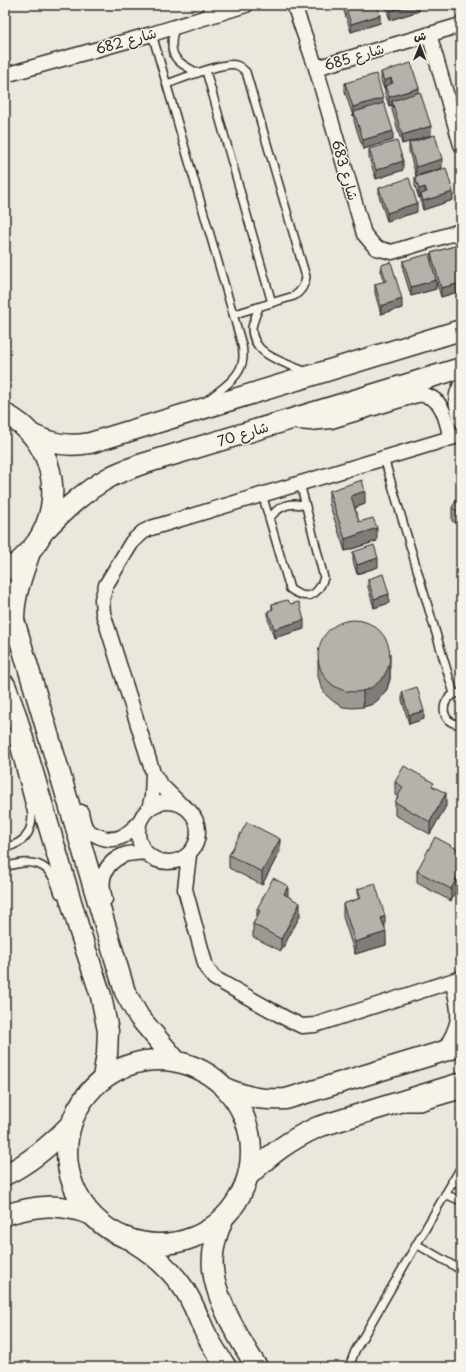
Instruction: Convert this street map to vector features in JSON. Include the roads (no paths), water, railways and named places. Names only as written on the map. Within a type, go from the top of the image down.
[{"type":"main road","points":[[31,434],[53,444],[66,446],[90,443],[461,330]]},
{"type":"main road","name":"شارع 70","points":[[43,532],[63,510],[86,492],[111,476],[139,465],[461,368]]},
{"type":"main road","points":[[5,414],[22,424],[43,451],[51,471],[53,492],[51,513],[43,532],[30,552],[18,588],[14,605],[14,620],[60,772],[112,953],[125,992],[139,1017],[176,1062]]},
{"type":"main road","points":[[5,570],[10,568],[30,552]]},
{"type":"main road","points":[[5,685],[16,715],[80,932],[101,996],[108,1031],[104,1078]]},
{"type":"main road","points":[[227,1089],[246,1096],[266,1100],[286,1099],[452,1049]]},
{"type":"main road","points":[[130,1239],[146,1243],[162,1244],[179,1242],[195,1237],[210,1229],[223,1219],[239,1199],[244,1188],[248,1176],[252,1153],[249,1130],[240,1108],[227,1089],[212,1076],[195,1067],[161,1060],[146,1061],[131,1064],[116,1070],[104,1078],[90,1091],[78,1106],[67,1139],[66,1156],[73,1187],[90,1214],[108,1229],[130,1239],[150,1252],[168,1268],[183,1287],[204,1329],[226,1367]]},
{"type":"main road","points":[[248,1176],[280,1147],[298,1136],[318,1127],[461,1083]]},
{"type":"main road","points":[[5,1176],[46,1149],[71,1124]]},
{"type":"main road","points":[[5,1215],[30,1208],[45,1206],[61,1206],[90,1214]]},
{"type":"main road","points":[[223,1219],[216,1235],[212,1269],[216,1286],[238,1334],[257,1367]]},
{"type":"street","name":"شارع 682","points":[[5,75],[175,27],[208,11],[246,5]]},
{"type":"street","name":"شارع 683","points":[[294,5],[316,68],[364,234],[376,248],[392,252],[461,231]]},
{"type":"street","name":"شارع 685","points":[[316,68],[461,25]]},
{"type":"street","points":[[429,34],[461,145]]},
{"type":"street","points":[[461,386],[457,392],[455,402],[461,420]]},
{"type":"street","points":[[185,889],[189,855],[198,840],[199,831],[197,823],[187,808],[180,804],[160,784],[153,773],[103,613],[102,599],[106,585],[132,542],[143,532],[151,528],[456,436],[443,408],[434,399],[422,395],[410,397],[331,421],[310,423],[283,422]]},
{"type":"street","points":[[60,772],[68,779],[72,786],[86,828],[91,833],[105,839],[120,838],[127,835],[139,823],[143,815],[149,809],[163,802],[180,804]]},
{"type":"street","points":[[149,809],[153,773]]},
{"type":"street","points":[[139,823],[138,838],[145,852],[156,860],[162,862],[176,861],[189,855]]},
{"type":"street","points":[[112,953],[116,938],[116,931],[102,888],[102,880],[105,871],[117,858],[125,854],[145,852]]},
{"type":"street","points":[[162,862],[175,874],[185,889],[206,967],[214,978],[302,1026],[315,1025],[457,979],[459,1016],[452,1049]]},
{"type":"lane","points":[[175,27],[171,44],[178,62],[202,72]]},
{"type":"lane","points":[[152,34],[235,314],[242,345],[243,359],[238,372],[226,385],[191,412]]},
{"type":"lane","points":[[167,84],[223,65],[234,64],[246,72],[306,276],[305,284],[300,292],[294,296],[235,314]]},
{"type":"lane","points":[[202,72],[272,303]]},
{"type":"lane","points":[[259,307],[252,326],[253,335],[259,348],[278,360],[313,374]]},
{"type":"lane","points":[[384,458],[458,693],[448,698],[444,706],[445,714],[450,721],[461,724]]},
{"type":"lane","points":[[262,494],[290,590],[299,596],[310,596],[320,589],[324,578],[300,483]]},
{"type":"lane","points":[[269,519],[273,513],[284,505],[295,504],[306,506]]},
{"type":"lane","points":[[5,848],[19,843],[27,836],[32,825],[32,814],[13,741],[12,731],[16,715]]},
{"type":"lane","points":[[5,867],[24,862],[35,863],[44,868],[52,875],[64,906],[73,924],[80,932]]},
{"type":"lane","points":[[391,1104],[405,1107],[420,1107],[461,1095]]},
{"type":"lane","points":[[349,1367],[355,1351],[461,1167]]},
{"type":"lane","points":[[452,1181],[461,1185]]},
{"type":"lane","points":[[445,1194],[461,1201]]},
{"type":"lane","points":[[416,1244],[461,1270]]}]
